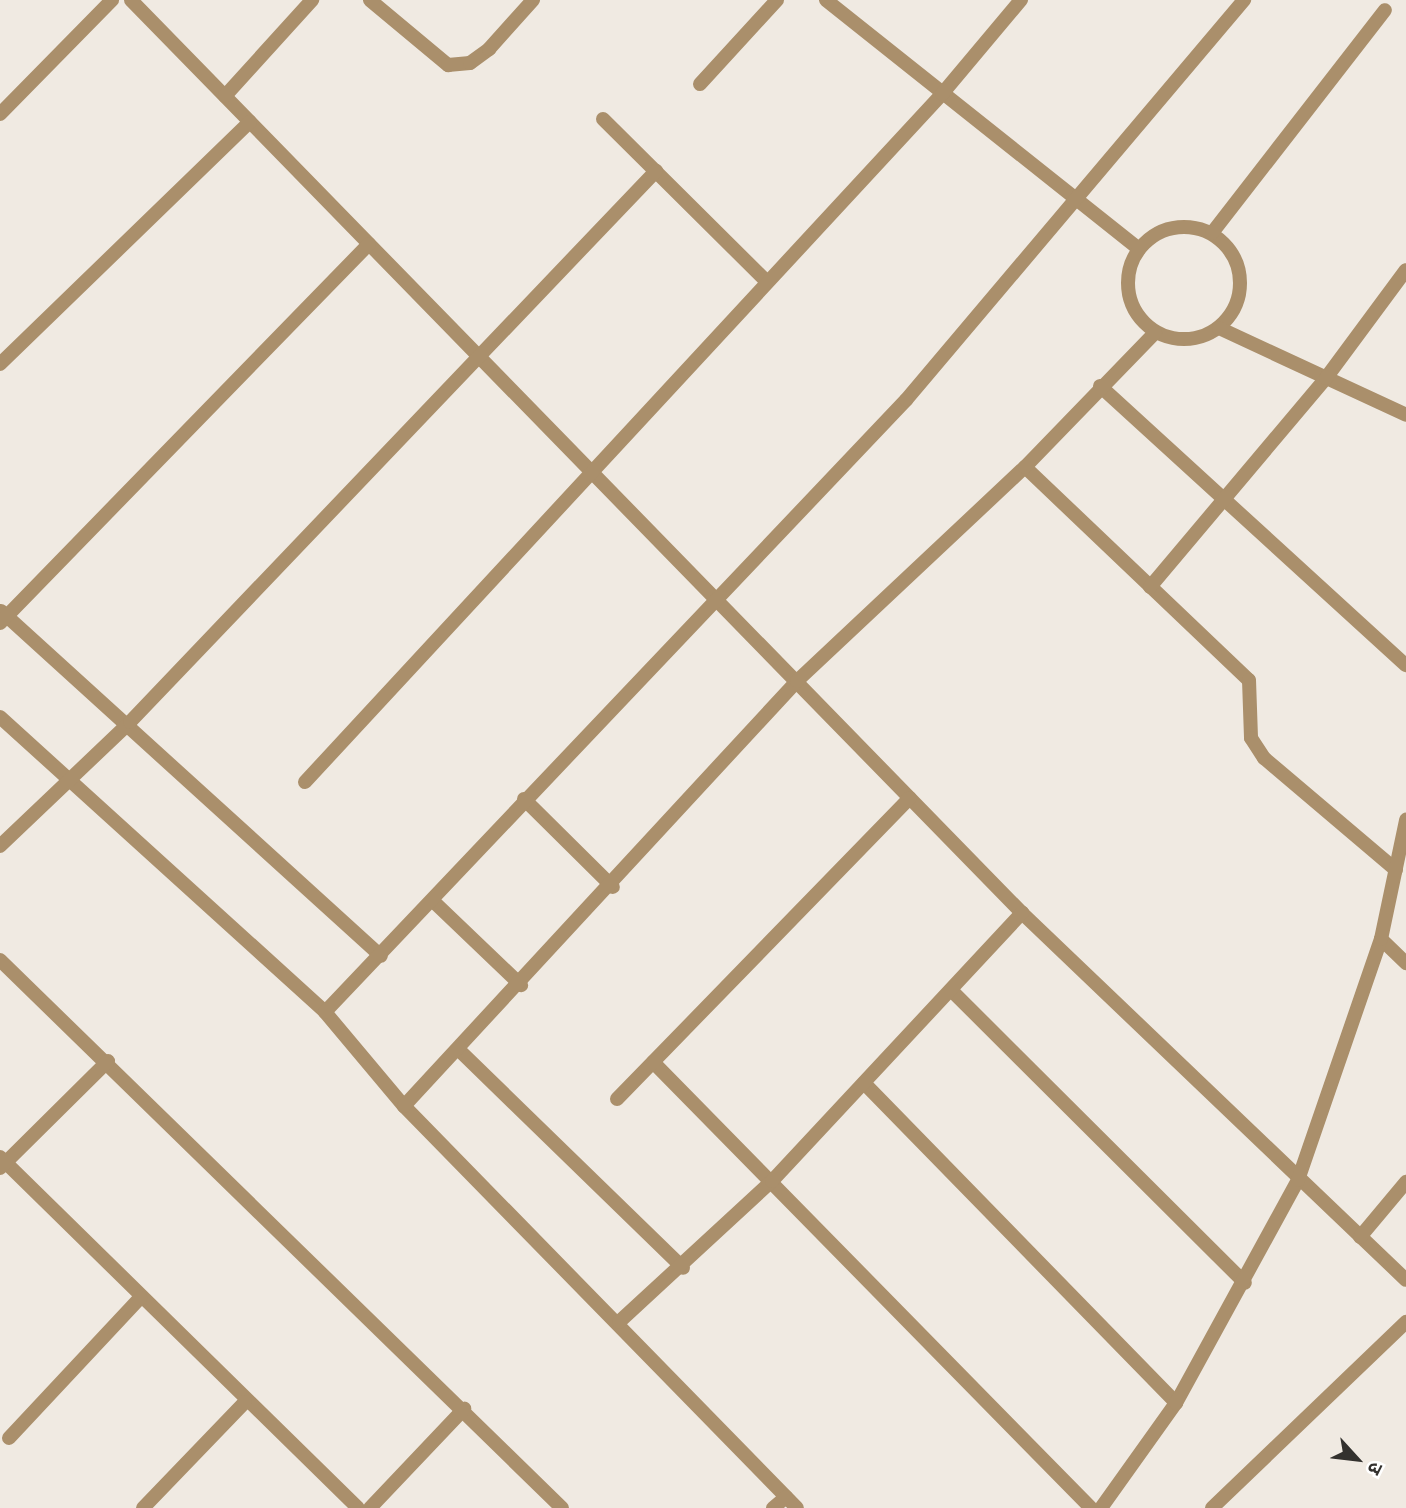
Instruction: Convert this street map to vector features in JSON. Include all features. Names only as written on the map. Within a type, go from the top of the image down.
[{"type":"street","points":[[0,114],[112,0]]},
{"type":"street","points":[[131,0],[1022,913],[1298,1180],[1406,1280]]},
{"type":"street","points":[[225,96],[312,0]]},
{"type":"street","points":[[370,0],[448,65],[470,63],[489,49],[533,0]]},
{"type":"street","points":[[700,84],[778,0]]},
{"type":"street","points":[[826,0],[1076,203],[1139,249]]},
{"type":"street","points":[[305,782],[942,94],[1020,0]]},
{"type":"street","points":[[325,1012],[433,901],[524,799],[714,598],[897,410],[1076,203],[1244,0]]},
{"type":"street","points":[[1212,233],[1385,10]]},
{"type":"street","points":[[603,119],[767,282]]},
{"type":"street","points":[[0,364],[250,122]]},
{"type":"street","points":[[0,846],[68,778],[130,722],[656,171]]},
{"type":"street","points":[[1219,328],[1240,290],[1239,267],[1212,233],[1168,228],[1139,249],[1127,276],[1129,299],[1155,332],[1177,340],[1219,328],[1406,415]]},
{"type":"street","points":[[369,244],[2,616],[130,722],[381,956]]},
{"type":"street","points":[[1150,587],[1326,378],[1406,270]]},
{"type":"street","points":[[404,1106],[460,1051],[613,887],[797,681],[1025,467],[1100,386],[1155,332]]},
{"type":"street","points":[[1100,386],[1221,502],[1406,665]]},
{"type":"street","points":[[1025,467],[1249,680],[1251,738],[1264,758],[1396,870]]},
{"type":"street","points":[[0,717],[325,1012],[404,1106],[619,1322],[797,1508]]},
{"type":"street","points":[[617,1099],[910,798]]},
{"type":"street","points":[[524,799],[613,887]]},
{"type":"street","points":[[1101,1508],[1176,1404],[1245,1283],[1298,1180],[1381,939],[1406,820]]},
{"type":"street","points":[[433,901],[521,985]]},
{"type":"street","points":[[619,1322],[683,1268],[772,1181],[953,992],[1022,913]]},
{"type":"street","points":[[1381,939],[1406,963]]},
{"type":"street","points":[[0,960],[108,1061],[562,1508]]},
{"type":"street","points":[[953,992],[1245,1283]]},
{"type":"street","points":[[460,1051],[683,1268]]},
{"type":"street","points":[[108,1061],[2,1163],[245,1402],[358,1508]]},
{"type":"street","points":[[653,1062],[1091,1508]]},
{"type":"street","points":[[864,1083],[1176,1404]]},
{"type":"street","points":[[1360,1237],[1406,1182]]},
{"type":"street","points":[[9,1438],[140,1298]]},
{"type":"street","points":[[1212,1508],[1406,1322]]},
{"type":"street","points":[[143,1508],[245,1402]]},
{"type":"street","points":[[370,1508],[464,1409]]},
{"type":"street","points":[[773,1508],[786,1497]]}]
